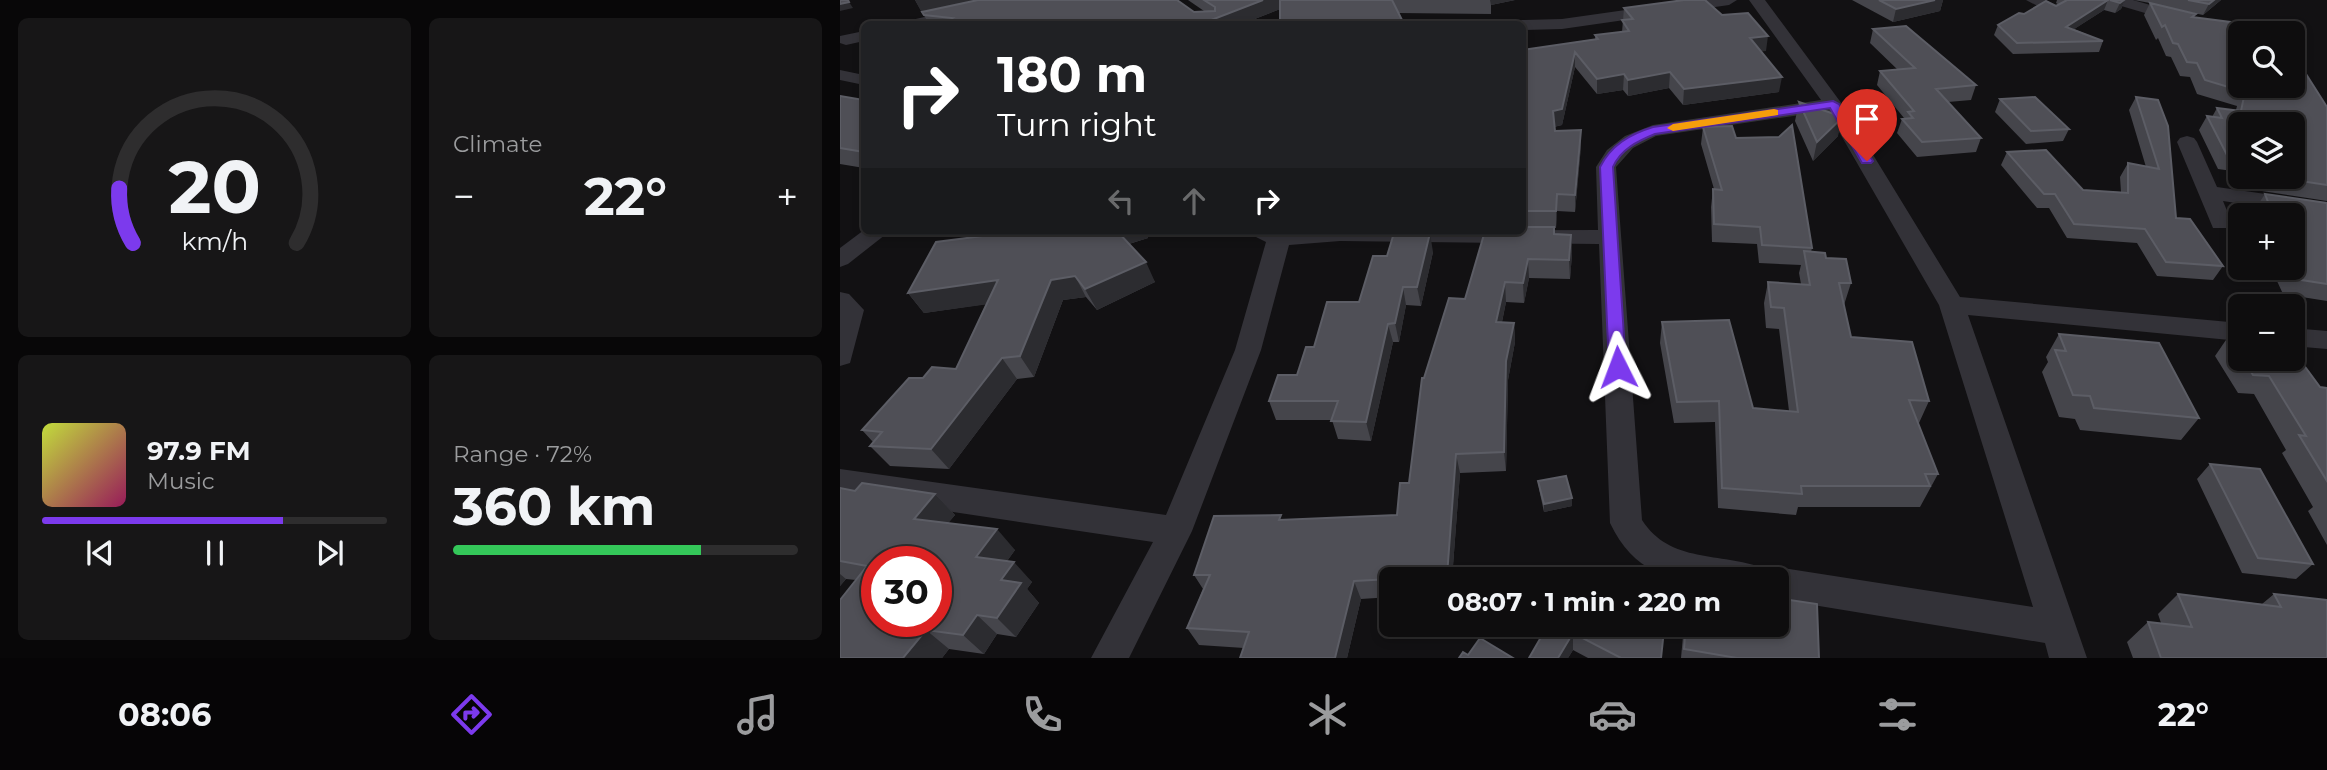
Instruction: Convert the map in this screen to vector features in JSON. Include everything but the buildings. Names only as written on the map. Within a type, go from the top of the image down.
[{"type":"street","points":[[926,21],[1019,0]]},
{"type":"street","points":[[1526,25],[1562,24],[1729,0]]},
{"type":"street","points":[[1757,0],[1833,104],[1952,305],[2064,643]]},
{"type":"street","points":[[2034,0],[2053,9]]},
{"type":"street","points":[[2116,0],[2198,21]]},
{"type":"street","points":[[846,40],[861,37]]},
{"type":"street","points":[[840,75],[861,79]]},
{"type":"street","points":[[1679,567],[1662,560],[1633,538],[1626,523],[1606,167],[1611,158],[1630,140],[1653,131],[1833,104]]},
{"type":"street","points":[[2187,142],[2221,223]]},
{"type":"street","points":[[2209,192],[2327,210]]},
{"type":"street","points":[[840,259],[873,235]]},
{"type":"street","points":[[1110,658],[1176,531],[1248,350],[1273,235]]},
{"type":"street","points":[[1430,235],[1611,237]]},
{"type":"street","points":[[840,300],[851,310],[840,356]]},
{"type":"street","points":[[1952,305],[2228,331]]},
{"type":"street","points":[[2305,338],[2327,340]]},
{"type":"street","points":[[840,482],[1176,531]]},
{"type":"street","points":[[1789,586],[2064,643]]},
{"type":"slow traffic","points":[[1673,128],[1774,113]]},
{"type":"route","points":[[1618,367],[1606,167],[1611,158],[1630,140],[1653,131],[1833,104],[1867,161]]}]
